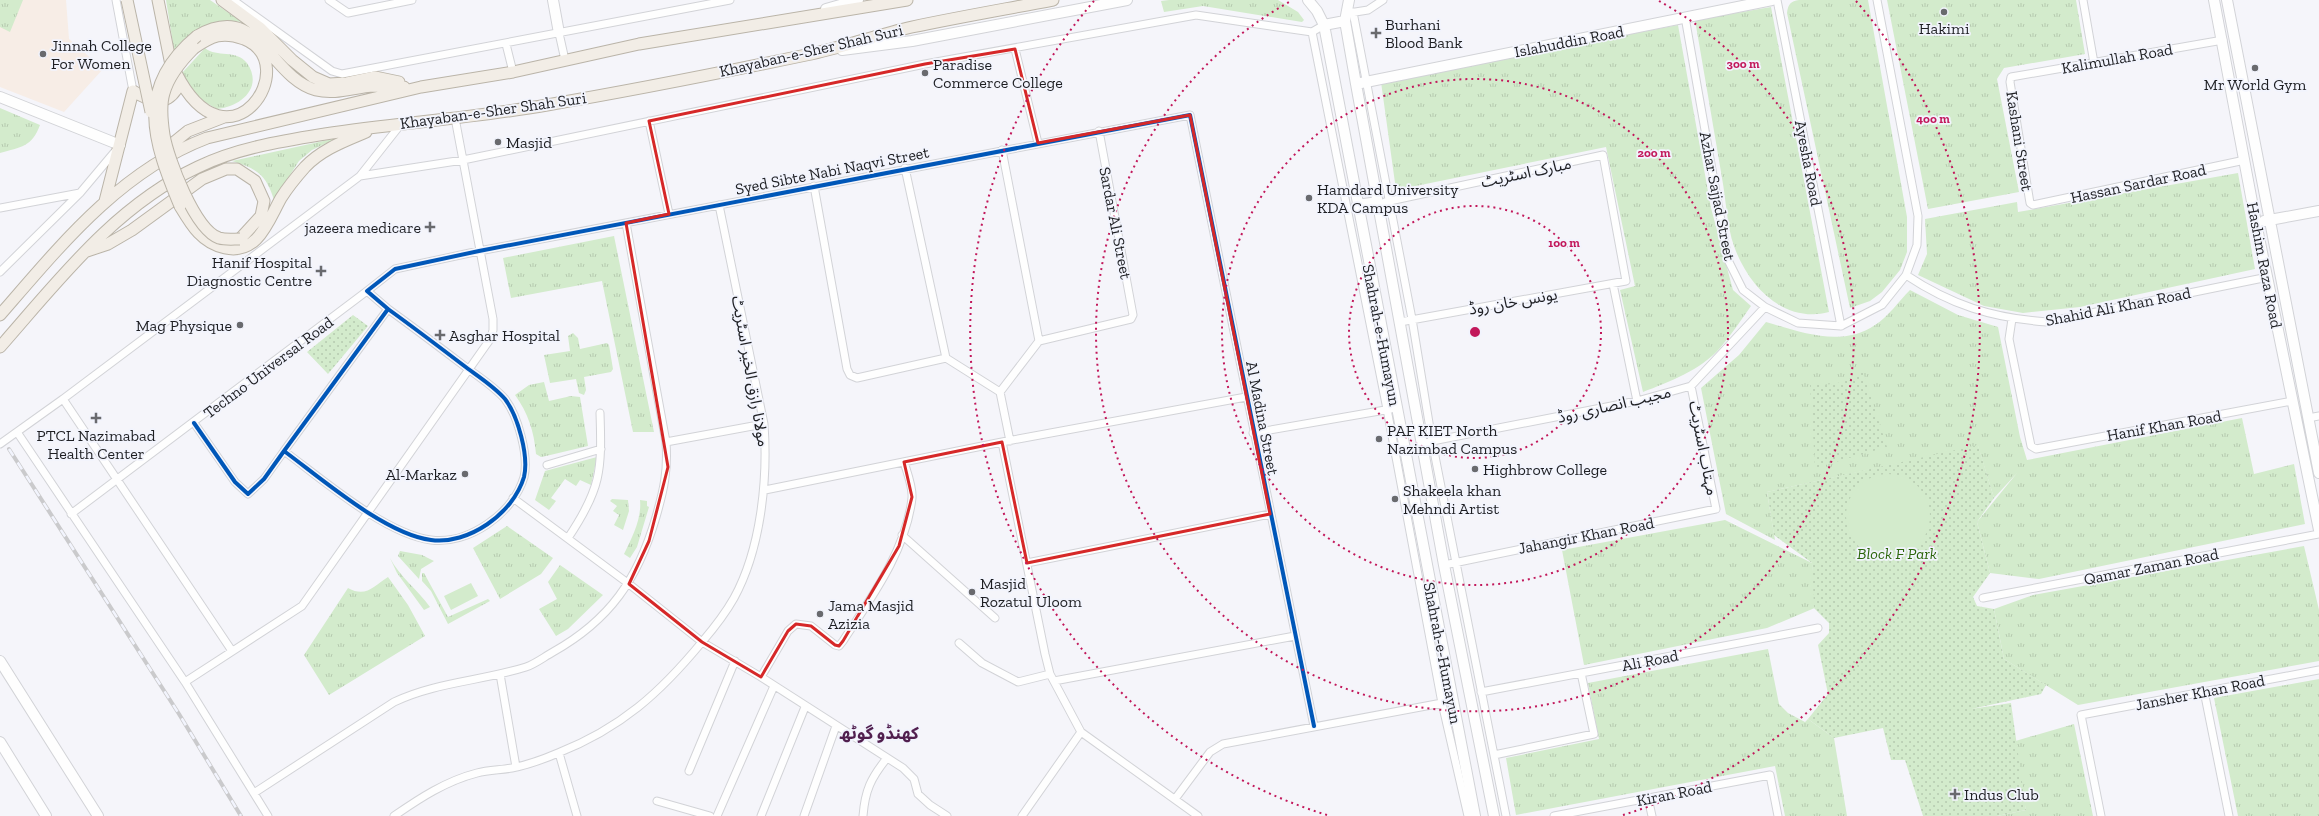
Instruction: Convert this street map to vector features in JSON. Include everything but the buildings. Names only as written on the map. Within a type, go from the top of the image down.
[{"type":"main road","points":[[126,0],[156,136],[166,171],[180,206],[190,224],[204,240],[215,246],[233,250],[255,242],[262,233],[283,196],[307,165],[328,148],[383,125]]},
{"type":"main road","points":[[105,202],[133,91],[152,101],[167,100],[176,90],[158,0]]},
{"type":"main road","points":[[222,0],[260,28],[292,60],[313,77],[328,84],[347,83],[375,77],[421,87]]},
{"type":"main road","points":[[552,0],[559,33]]},
{"type":"main road","points":[[801,17],[858,0]]},
{"type":"main road","name":"Khayaban-e-Sher Shah Suri","points":[[0,315],[52,256],[123,185],[180,148],[207,138],[421,87],[513,72],[639,44],[905,0]]},
{"type":"main road","name":"Khayaban-e-Sher Shah Suri","points":[[0,347],[84,252],[132,207],[154,190],[215,159],[292,139],[383,125],[455,118],[546,105],[810,54],[910,28],[1053,0]]},
{"type":"main road","points":[[810,54],[912,41],[1127,0]]},
{"type":"main road","name":"Shahrah-e-Humayun","points":[[1308,0],[1317,11],[1324,24],[1392,408],[1475,816]]},
{"type":"main road","name":"Shahrah-e-Humayun","points":[[1348,0],[1348,16],[1378,202],[1400,322],[1427,442],[1444,565],[1494,816]]},
{"type":"main road","name":"Islahuddin Road","points":[[1360,83],[1772,0]]},
{"type":"main road","name":"Hashim Raza Road","points":[[2214,0],[2223,40],[2256,223],[2319,530]]},
{"type":"main road","name":"Hashim Raza Road","points":[[2227,0],[2319,473]]},
{"type":"main road","points":[[1324,24],[1348,16]]},
{"type":"main road","points":[[156,136],[154,106],[161,78],[166,69],[184,46],[197,36],[218,27],[235,27],[250,33],[294,77],[304,85],[316,90],[332,92],[372,86],[421,87]]},
{"type":"main road","points":[[84,252],[114,240],[202,179],[226,169],[237,169],[255,181],[264,201],[261,216],[240,239],[218,238],[209,232],[200,220],[183,188],[167,147],[162,110],[167,83],[179,62],[210,37],[222,34],[247,40],[259,50],[267,69],[265,86],[257,102],[246,111],[225,116],[195,128],[178,138],[164,148],[154,164]]},
{"type":"main road","points":[[172,66],[194,102],[205,111],[225,116]]},
{"type":"main road","points":[[0,97],[120,144]]},
{"type":"main road","points":[[1357,205],[1378,202]]},
{"type":"main road","points":[[2256,223],[2319,211]]},
{"type":"main road","points":[[0,661],[98,816]]},
{"type":"main road","points":[[0,742],[46,816]]},
{"type":"street","points":[[116,0],[133,91]]},
{"type":"street","points":[[233,0],[332,71],[342,74],[506,44],[730,0]]},
{"type":"street","points":[[329,0],[348,13],[412,0]]},
{"type":"street","points":[[1348,16],[1368,10],[1383,0]]},
{"type":"street","name":"Ayesha Road","points":[[1777,0],[1841,326]]},
{"type":"street","points":[[1841,326],[1882,305],[1906,275],[1917,245],[1918,216],[1877,0]]},
{"type":"street","points":[[2082,0],[2094,63]]},
{"type":"street","points":[[360,176],[463,160],[925,64],[1015,49],[1196,15],[1312,32],[1324,24]]},
{"type":"street","name":"Azhar Sajjad Street","points":[[1685,17],[1728,260],[1743,290],[1765,307],[1798,323],[1841,326]]},
{"type":"street","points":[[1312,32],[1392,408],[1442,703],[1468,816]]},
{"type":"street","points":[[559,33],[566,60]]},
{"type":"street","name":"Kalimullah Road","points":[[2011,77],[2223,40]]},
{"type":"street","points":[[506,44],[513,72]]},
{"type":"street","points":[[1015,49],[1038,143]]},
{"type":"street","name":"Kashani Street","points":[[2011,77],[2010,82],[2031,205]]},
{"type":"street","points":[[1360,83],[1389,201],[1412,319],[1427,442],[1456,562],[1506,816]]},
{"type":"street","name":"Syed Sibte Nabi Naqvi Street","points":[[479,251],[1038,143],[1098,130],[1190,115]]},
{"type":"street","name":"Al Madina Street","points":[[1190,115],[1211,212],[1253,433],[1314,726]]},
{"type":"street","points":[[184,682],[302,606],[491,338],[494,330],[494,318],[479,251],[455,118]]},
{"type":"street","points":[[649,121],[669,214]]},
{"type":"street","points":[[0,444],[64,399],[360,176],[401,124]]},
{"type":"street","name":"Sardar Ali Street","points":[[1039,341],[1130,319],[1133,315],[1098,130]]},
{"type":"street","points":[[0,272],[80,193],[120,144]]},
{"type":"street","points":[[1000,392],[1039,341],[1002,150]]},
{"type":"street","name":"مبارک اسٹریٹ","points":[[1378,202],[1389,201],[1603,155],[1626,281]]},
{"type":"street","name":"Hassan Sardar Road","points":[[2031,205],[2245,160]]},
{"type":"street","points":[[906,168],[946,358]]},
{"type":"street","points":[[814,186],[847,369],[850,375],[857,378],[946,358],[1000,392],[1010,441]]},
{"type":"street","points":[[0,208],[80,193]]},
{"type":"street","name":"مولانا رازق الخیر اسٹریٹ","points":[[394,816],[424,796],[458,779],[478,772],[516,767],[559,753],[626,717],[651,698],[682,668],[719,622],[735,596],[757,532],[765,490],[766,451],[764,424],[719,205]]},
{"type":"street","points":[[254,793],[394,702],[415,692],[500,674],[528,666],[565,646],[612,606],[629,584],[649,541],[660,505],[668,467],[666,442],[626,223]]},
{"type":"street","name":"Techno Universal Road","points":[[71,514],[194,423],[395,269],[479,251]]},
{"type":"street","name":"Shahid Ali Khan Road","points":[[1906,275],[1932,292],[1985,313],[2012,319],[2047,322],[2268,276]]},
{"type":"street","name":"یونس خان روڈ","points":[[1400,322],[1626,281]]},
{"type":"street","points":[[1613,284],[1637,401]]},
{"type":"street","points":[[284,451],[367,512],[413,536],[431,540],[454,540],[496,518],[513,498],[524,476],[523,449],[519,425],[504,399],[468,369],[388,309],[368,291]]},
{"type":"street","name":"مجیب انصاری روڈ","points":[[1427,442],[1637,401],[1691,386],[1765,307]]},
{"type":"street","points":[[194,423],[235,482],[248,494],[264,479],[388,309]]},
{"type":"street","name":"Hanif Khan Road","points":[[2012,319],[2009,339],[2031,446],[2036,449],[2292,401]]},
{"type":"street","name":"مہتاب اسٹریٹ","points":[[1691,386],[1716,509]]},
{"type":"street","points":[[765,490],[1002,442],[1246,397]]},
{"type":"street","points":[[64,399],[232,651]]},
{"type":"street","points":[[1253,433],[1392,408]]},
{"type":"street","points":[[568,538],[594,493],[599,476],[601,449],[600,413]]},
{"type":"street","points":[[2308,418],[2319,416]]},
{"type":"street","points":[[666,442],[764,424]]},
{"type":"street","points":[[17,432],[184,682],[268,816]]},
{"type":"street","points":[[1002,442],[1050,674],[1054,682],[1081,732],[1198,816]]},
{"type":"street","points":[[547,465],[601,449]]},
{"type":"street","points":[[761,677],[788,631],[796,624],[811,626],[835,645],[839,646],[878,587],[899,546],[912,497],[904,462]]},
{"type":"street","points":[[513,498],[629,584],[702,642],[761,677],[805,707],[887,758],[914,779],[918,794],[924,800],[947,816]]},
{"type":"street","name":"Jahangir Khan Road","points":[[1444,565],[1716,509]]},
{"type":"street","points":[[1027,563],[1270,514]]},
{"type":"street","points":[[902,534],[995,618]]},
{"type":"street","name":"Qamar Zaman Road","points":[[1983,598],[2319,534]]},
{"type":"street","name":"Ali Road","points":[[1481,692],[1818,628]]},
{"type":"street","points":[[1054,682],[1295,636]]},
{"type":"street","points":[[959,643],[982,663],[1018,682],[1050,674]]},
{"type":"street","points":[[689,771],[735,661]]},
{"type":"street","name":"Jansher Khan Road","points":[[2101,816],[2081,715],[2319,670]]},
{"type":"street","points":[[1494,754],[1594,734],[1581,673]]},
{"type":"street","points":[[500,674],[516,767]]},
{"type":"street","points":[[717,816],[774,686]]},
{"type":"street","points":[[2204,691],[2229,816]]},
{"type":"street","points":[[1175,799],[1216,747],[1314,726],[1442,703]]},
{"type":"street","points":[[761,816],[805,707]]},
{"type":"street","points":[[804,816],[836,726]]},
{"type":"street","points":[[1022,816],[1081,732]]},
{"type":"street","points":[[559,753],[577,816]]},
{"type":"street","points":[[863,816],[865,796],[870,783],[887,758]]},
{"type":"street","name":"Kiran Road","points":[[1554,816],[1770,775],[1778,816]]},
{"type":"street","points":[[1648,798],[1652,816]]},
{"type":"street","points":[[657,801],[710,816]]},
{"type":"highlighted area","points":[[1015,49],[1038,143],[1190,115],[1270,514],[1027,563],[1002,442],[904,462],[912,497],[899,546],[843,641],[839,646],[835,645],[811,626],[796,624],[788,631],[761,677],[702,642],[629,584],[649,541],[668,467],[626,223],[669,214],[649,121],[925,64]]},
{"type":"shaded area","name":"Jinnah College For Women","points":[[0,0],[66,0],[69,39],[103,69],[64,112],[0,87]]},
{"type":"green space","points":[[0,0],[23,0],[10,32],[0,27]]},
{"type":"green space","points":[[166,0],[210,0],[242,22],[231,21],[213,23],[204,26],[196,30],[181,42],[174,50]]},
{"type":"green space","points":[[1278,0],[1298,12],[1304,20],[1302,22],[1203,6],[1164,12],[1161,1]]},
{"type":"green space","points":[[1799,0],[1868,0],[1907,217],[1907,252],[1900,270],[1882,292],[1870,301],[1850,308],[1787,13],[1790,4]]},
{"type":"green space","points":[[1887,0],[2076,0],[2085,54],[2004,68],[1997,79],[2019,192],[1928,209]]},
{"type":"green space","points":[[1771,7],[1829,312],[1813,314],[1797,312],[1783,307],[1770,298],[1758,288],[1748,275],[1734,246],[1730,230],[1695,20]]},
{"type":"green space","points":[[1678,25],[1711,208],[1733,290],[1751,306],[1720,348],[1704,363],[1663,384],[1643,392],[1620,290],[1635,286],[1606,147],[1396,190],[1381,82]]},
{"type":"green space","points":[[205,48],[215,53],[237,56],[247,63],[252,72],[253,80],[247,95],[241,100],[226,107],[217,109],[196,97],[182,73]]},
{"type":"green space","points":[[0,108],[40,125],[33,138],[25,145],[0,153]]},
{"type":"green space","points":[[337,138],[312,150],[299,161],[274,200],[264,178],[254,170],[232,161]]},
{"type":"green space","points":[[2238,173],[2255,269],[2080,307],[2023,313],[1984,306],[1918,275],[1927,254],[1925,219],[2017,202],[2018,212]]},
{"type":"green space","points":[[614,236],[654,432],[633,432],[602,281],[511,298],[503,258]]},
{"type":"green space","points":[[1910,290],[1958,315],[1998,327],[2020,437],[2027,460],[2242,418],[2254,474],[2294,464],[2305,524],[2039,579],[1990,573],[1977,522],[2017,473],[1994,498],[1978,446],[1767,492],[1775,540],[1726,514],[1701,388],[1739,355],[1766,322],[1821,336],[1849,336],[1862,332],[1880,322]]},
{"type":"green space","points":[[353,315],[368,326],[328,374],[307,352]]},
{"type":"green space","points":[[573,333],[578,338],[580,349],[607,343],[609,345],[613,369],[611,372],[584,377],[586,390],[584,395],[579,393],[576,379],[550,383],[544,355],[570,351],[568,336]]},
{"type":"green space","points":[[1863,372],[1887,447],[1815,468],[1810,384],[1824,385],[1838,383]]},
{"type":"green space","points":[[544,382],[549,401],[571,396],[580,397],[588,446],[541,457],[536,454],[530,423],[515,395],[529,385]]},
{"type":"green space","name":"Block F Park","points":[[1978,445],[1994,498],[1977,522],[1990,573],[1973,597],[1977,606],[1994,609],[2004,659],[2046,685],[2041,694],[1971,709],[2011,703],[2026,810],[1997,816],[1923,816],[1905,760],[1891,760],[1883,728],[1834,738],[1808,719],[1828,694],[1818,645],[1829,633],[1829,623],[1814,608],[1812,563],[1774,535],[1767,492]]},
{"type":"green space","points":[[597,457],[591,485],[580,480],[576,486],[565,479],[551,498],[556,501],[549,510],[535,500],[545,471]]},
{"type":"green space","points":[[1880,474],[1896,474],[1912,481],[1923,492],[1930,508],[1930,524],[1927,532],[1918,546],[1912,551],[1896,558],[1880,558],[1864,551],[1853,540],[1846,524],[1846,508],[1853,492],[1864,481]]},
{"type":"green space","points":[[612,499],[628,500],[629,511],[623,530],[614,525],[619,515],[613,511],[617,506],[610,501]]},
{"type":"green space","points":[[640,500],[647,501],[647,506],[649,507],[637,547],[630,558],[624,554],[638,521]]},
{"type":"green space","points":[[1725,520],[1812,563],[1817,607],[1767,628],[1584,665],[1562,550]]},
{"type":"green space","points":[[507,526],[553,558],[541,574],[500,599],[473,548]]},
{"type":"green space","points":[[2304,546],[2319,610],[2319,661],[2078,705],[2004,659],[1994,609],[2033,595]]},
{"type":"green space","points":[[400,551],[422,555],[434,561],[421,569],[419,579],[398,556]]},
{"type":"green space","points":[[390,558],[398,571],[430,607],[424,610],[397,573]]},
{"type":"green space","points":[[560,565],[603,595],[568,629],[556,636],[539,609],[557,599],[548,582]]},
{"type":"green space","points":[[422,573],[424,573],[448,617],[488,599],[490,601],[448,624],[431,591],[422,581]]},
{"type":"green space","points":[[388,577],[408,605],[425,636],[329,695],[304,655],[348,588],[360,592],[370,590]]},
{"type":"green space","points":[[471,583],[478,596],[451,610],[444,596]]},
{"type":"green space","points":[[1768,649],[1779,704],[1788,713],[1805,722],[1808,719],[1834,738],[1847,816],[1785,816],[1775,766],[1516,815],[1506,758],[1599,739],[1588,683]]},
{"type":"green space","points":[[2319,679],[2319,816],[2238,816],[2214,698]]},
{"type":"green space","points":[[2074,724],[2093,816],[1997,816],[2026,810],[2012,742]]},
{"type":"railway","points":[[9,449],[179,714],[241,816]]},
{"type":"cycle path","points":[[388,309],[367,291],[395,269],[479,251],[1190,115],[1314,726]]},
{"type":"cycle path","points":[[194,423],[235,482],[248,494],[264,479],[284,451],[354,504],[374,517],[413,536],[431,540],[445,540],[474,532],[499,515],[518,491],[524,477],[525,468],[524,448],[521,436],[514,415],[505,399],[485,381],[388,309],[284,451]]},
{"type":"place","name":"Hakimi","points":[[1944,12]]},
{"type":"place","name":"Burhani Blood Bank","points":[[1376,33]]},
{"type":"place","name":"Jinnah College For Women","points":[[43,54]]},
{"type":"place","name":"Mr World Gym","points":[[2255,68]]},
{"type":"place","name":"Paradise Commerce College","points":[[925,73]]},
{"type":"place","name":"Masjid","points":[[498,142]]},
{"type":"place","name":"Hamdard University KDA Campus","points":[[1309,198]]},
{"type":"place","name":"jazeera medicare","points":[[430,227]]},
{"type":"place","name":"Hanif Hospital Diagnostic Centre","points":[[321,271]]},
{"type":"place","name":"Mag Physique","points":[[240,325]]},
{"type":"place","name":"Asghar Hospital","points":[[440,335]]},
{"type":"place","name":"PTCL Nazimabad Health Center","points":[[96,418]]},
{"type":"place","name":"PAF KIET North Nazimbad Campus","points":[[1379,439]]},
{"type":"place","name":"Highbrow College","points":[[1475,469]]},
{"type":"place","name":"Al-Markaz","points":[[465,474]]},
{"type":"place","name":"Shakeela khan Mehndi Artist","points":[[1395,499]]},
{"type":"place","name":"Masjid Rozatul Uloom","points":[[972,592]]},
{"type":"place","name":"Jama Masjid Azizia","points":[[820,614]]},
{"type":"place","name":"Indus Club","points":[[1955,794]]},
{"type":"district","name":"کھنڈو گوٹھ","points":[[879,733]]}]
